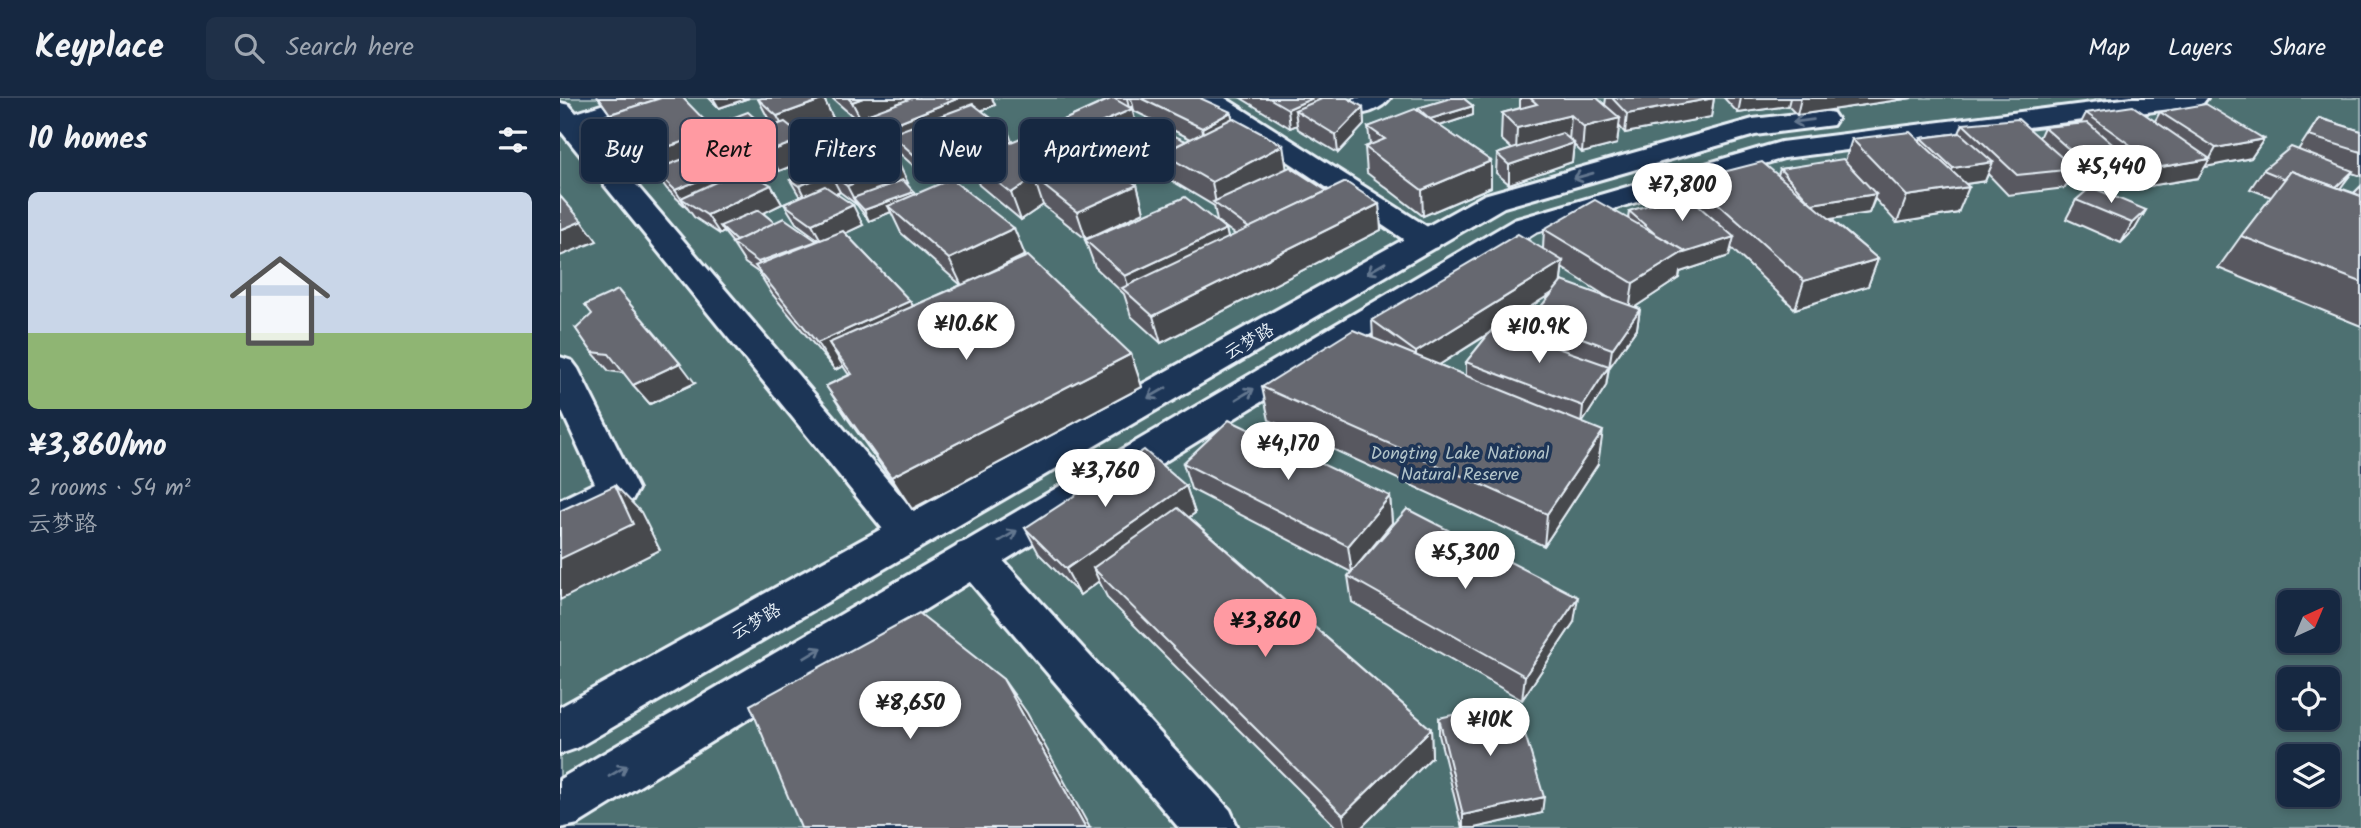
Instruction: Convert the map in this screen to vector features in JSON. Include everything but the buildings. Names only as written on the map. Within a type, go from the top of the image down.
[{"type":"main road","points":[[649,98],[565,118],[909,533]]},
{"type":"main road","points":[[1207,98],[1426,240]]},
{"type":"main road","name":"云梦路","points":[[560,732],[1494,201],[1754,127],[1992,98]]},
{"type":"main road","points":[[560,807],[1525,226],[1781,150],[2194,98]]},
{"type":"main road","points":[[560,369],[618,489],[560,517]]},
{"type":"main road","points":[[973,556],[1212,828]]},
{"type":"green space","name":"Dongting Lake National Natural Reserve","points":[[560,98],[2361,98],[2361,828],[560,828]]}]
